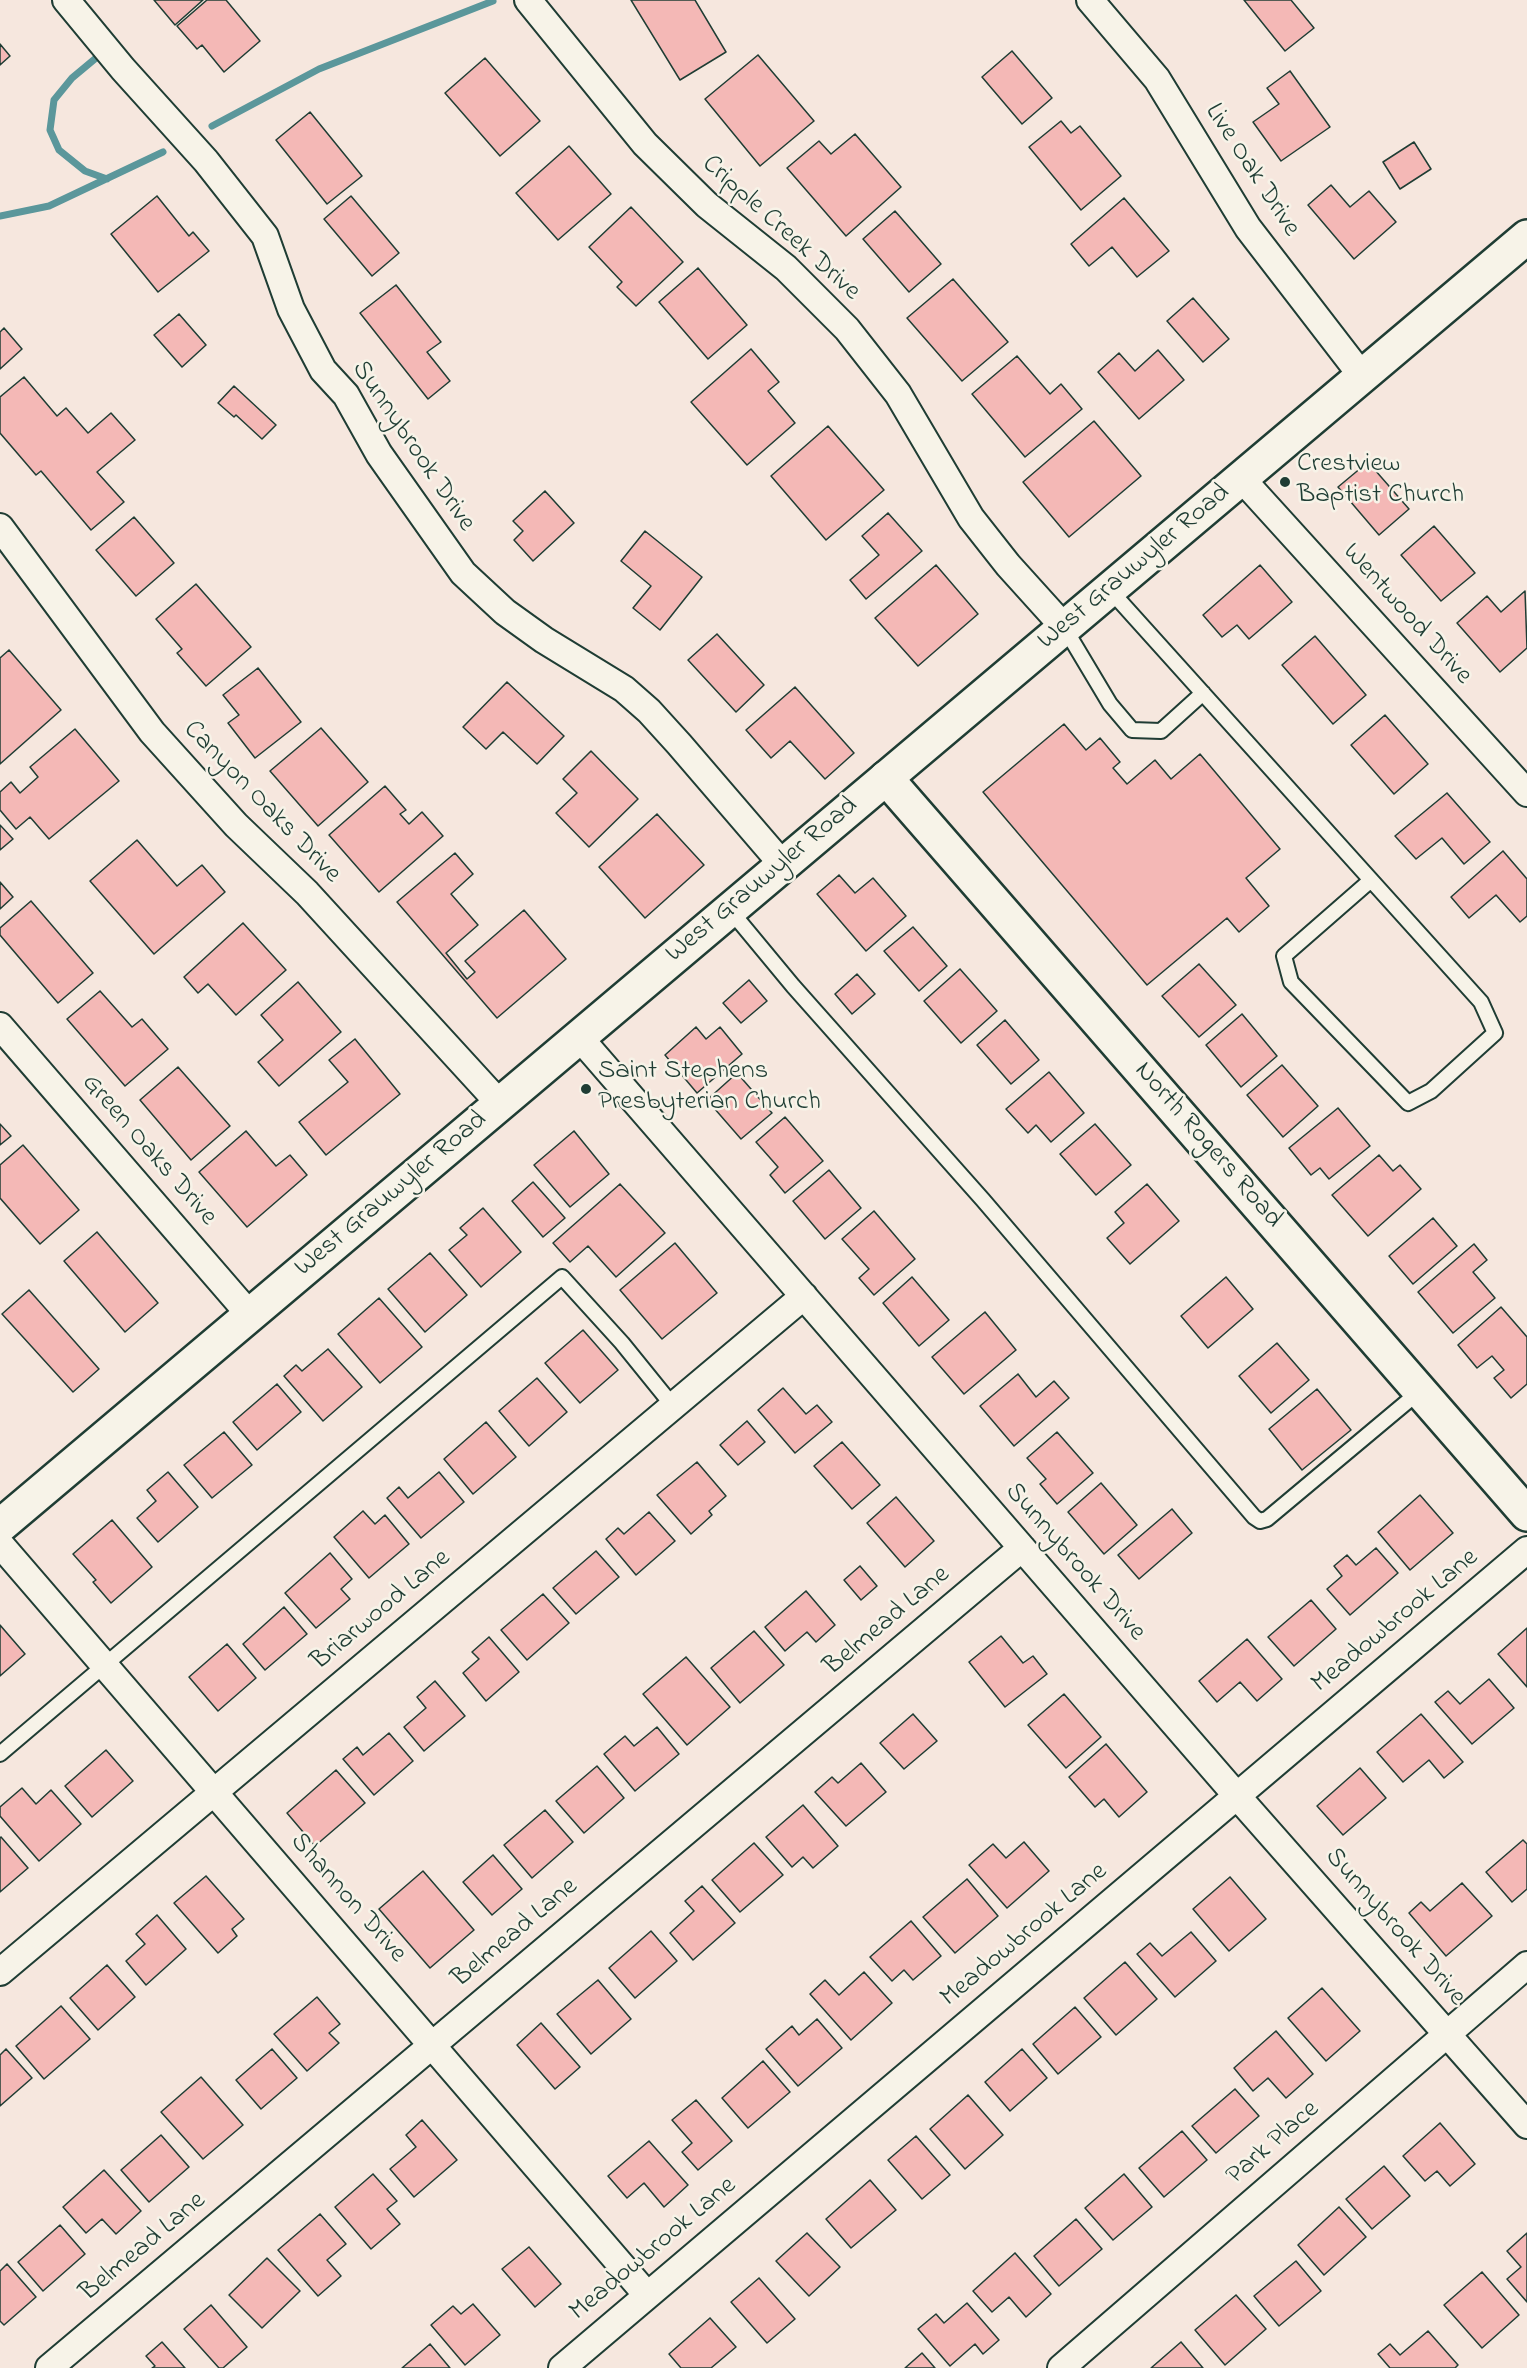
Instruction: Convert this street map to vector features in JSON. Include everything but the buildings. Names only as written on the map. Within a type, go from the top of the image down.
[{"type":"main road","name":"West Grauwyler Road","points":[[0,1526],[1527,237]]},
{"type":"main road","name":"North Rogers Road","points":[[886,778],[1527,1514]]},
{"type":"street","name":"Sunnybrook Drive","points":[[66,0],[123,69],[169,117],[265,236],[291,309],[323,370],[346,395],[379,454],[464,573],[505,612],[544,640],[624,689],[649,711],[783,865]]},
{"type":"street","name":"Cripple Creek Drive","points":[[528,0],[645,144],[707,206],[786,268],[847,329],[898,394],[971,518],[1008,565],[1064,627]]},
{"type":"street","name":"Live Oak Drive","points":[[1090,0],[1157,79],[1248,228],[1362,376]]},
{"type":"street","name":"Wentwood Drive","points":[[1241,478],[1527,793]]},
{"type":"street","name":"Canyon Oaks Drive","points":[[0,527],[152,732],[236,825],[307,893],[500,1104]]},
{"type":"street","name":"Green Oaks Drive","points":[[0,1026],[250,1315]]},
{"type":"street","name":"Sunnybrook Drive","points":[[579,1037],[1237,1796],[1527,2125]]},
{"type":"street","name":"Briarwood Lane","points":[[0,1972],[804,1296]]},
{"type":"street","name":"Shannon Drive","points":[[0,1544],[647,2295]]},
{"type":"street","name":"Belmead Lane","points":[[50,2368],[1022,1548]]},
{"type":"street","name":"Meadowbrook Lane","points":[[562,2368],[1527,1550]]},
{"type":"street","name":"Park Place","points":[[1061,2368],[1527,1965]]},
{"type":"lane","points":[[1109,590],[1203,693],[1481,1002],[1495,1033],[1431,1092],[1408,1103],[1291,982],[1284,956],[1371,880]]},
{"type":"lane","points":[[1064,627],[1110,704],[1132,730],[1161,730],[1203,693]]},
{"type":"lane","points":[[730,910],[793,986],[983,1200],[1254,1517],[1260,1521],[1268,1519],[1420,1391]]},
{"type":"lane","points":[[0,1754],[562,1278],[622,1343],[673,1406]]},
{"type":"waterway","points":[[212,126],[319,69],[493,1]]},
{"type":"waterway","points":[[102,53],[72,78],[54,100],[50,130],[59,150],[85,171],[107,179]]},
{"type":"waterway","points":[[0,216],[49,206],[163,152]]},
{"type":"place","name":"Crestview Baptist Church","points":[[1285,482]]},
{"type":"place","name":"Saint Stephens Presbyterian Church","points":[[586,1089]]}]
